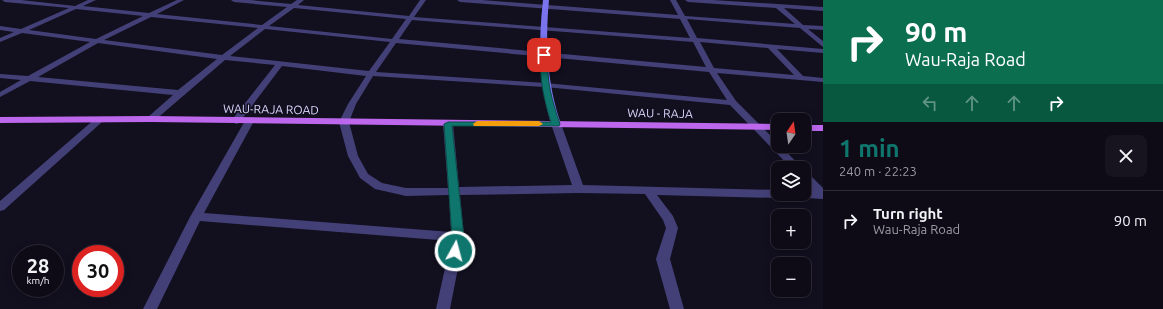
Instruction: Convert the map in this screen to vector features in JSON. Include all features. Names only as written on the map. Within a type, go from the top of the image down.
[{"type":"main road","name":"WAU-RAJA ROAD","points":[[0,120],[152,119],[541,124]]},
{"type":"main road","name":"WAU - RAJA","points":[[541,124],[771,127]]},
{"type":"main road","points":[[811,128],[823,128]]},
{"type":"street","points":[[5,0],[395,41],[823,80]]},
{"type":"street","points":[[0,40],[93,0]]},
{"type":"street","points":[[0,95],[28,78],[97,41],[181,0]]},
{"type":"street","points":[[234,0],[410,18],[823,51]]},
{"type":"street","points":[[152,119],[179,93],[224,56],[301,0]]},
{"type":"street","points":[[423,0],[371,74],[352,104],[344,122],[353,156],[364,176],[379,186],[406,192],[579,189],[771,194]]},
{"type":"street","points":[[460,0],[545,4],[684,18],[823,28]]},
{"type":"street","points":[[673,0],[711,69],[732,103],[790,161]]},
{"type":"street","points":[[688,0],[823,10]]},
{"type":"street","points":[[772,0],[823,45]]},
{"type":"street","points":[[545,4],[543,29],[543,72],[545,85],[550,106],[579,189]]},
{"type":"street","points":[[0,28],[280,64],[371,74],[545,85],[732,103]]},
{"type":"street","points":[[770,46],[800,77]]},
{"type":"street","points":[[236,121],[280,64]]},
{"type":"street","points":[[0,76],[179,93]]},
{"type":"street","points":[[0,207],[99,120]]},
{"type":"street","points":[[150,309],[196,217],[250,121]]},
{"type":"street","points":[[443,309],[458,237],[448,124]]},
{"type":"street","points":[[811,182],[823,194]]},
{"type":"street","points":[[648,191],[669,219],[672,228],[663,259],[677,309]]},
{"type":"street","points":[[811,194],[823,194]]},
{"type":"street","points":[[196,217],[458,237]]},
{"type":"slow traffic","points":[[477,124],[539,124]]},
{"type":"route","points":[[455,251],[458,237],[448,124],[556,124],[545,85],[543,72],[544,55]]}]
